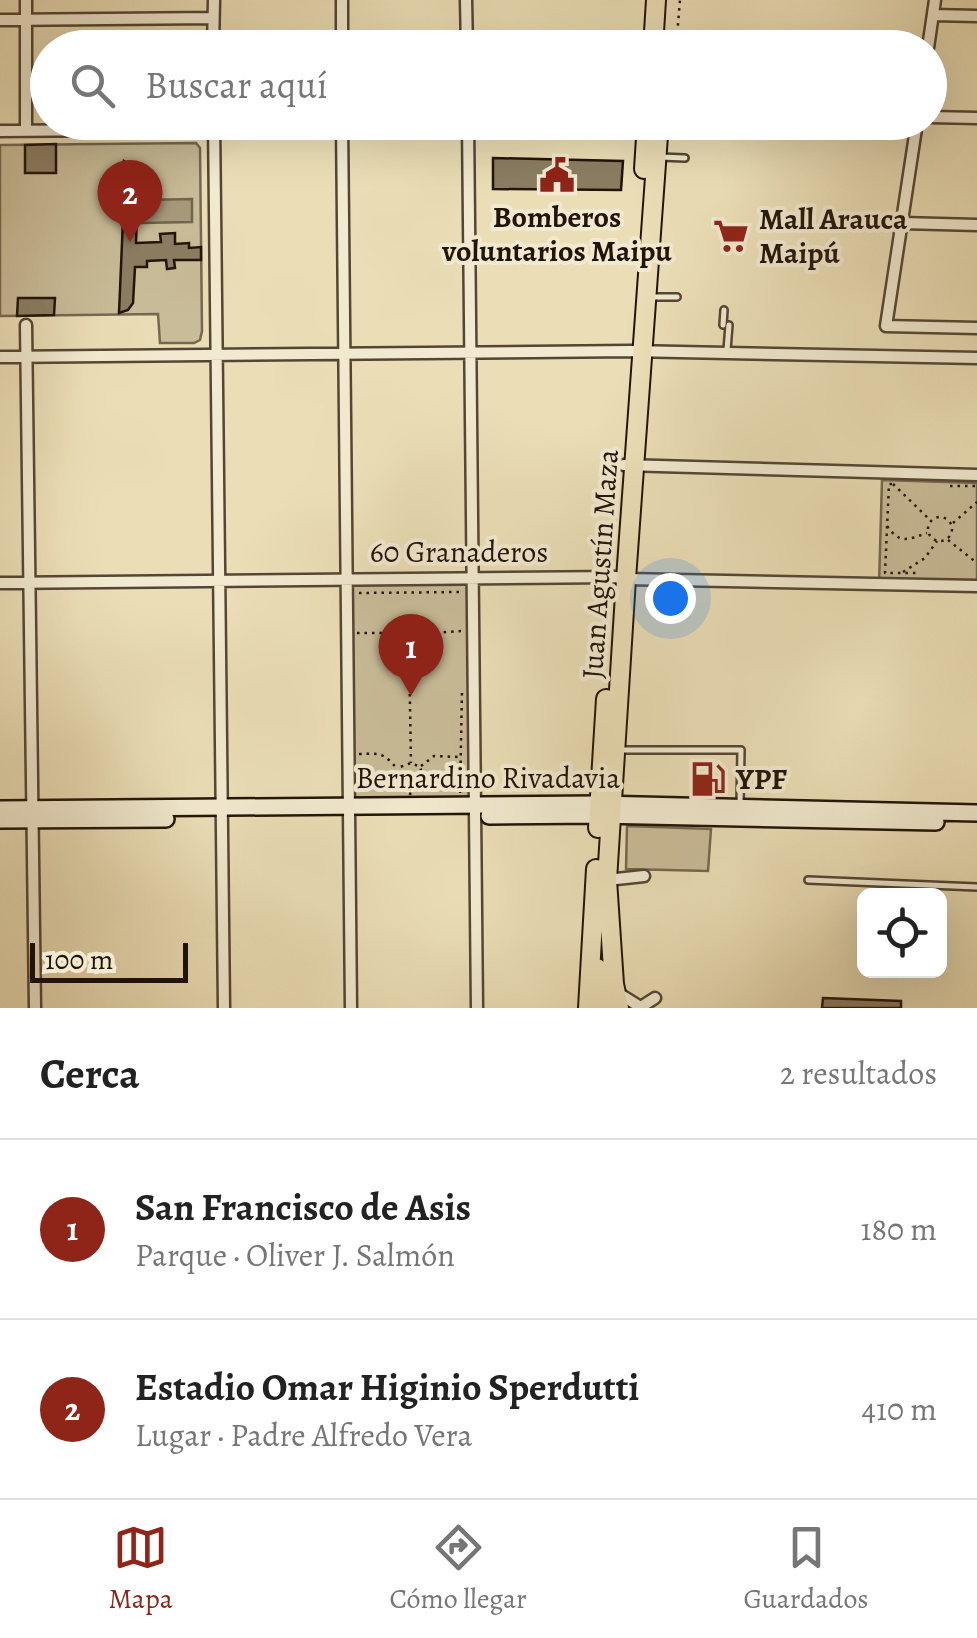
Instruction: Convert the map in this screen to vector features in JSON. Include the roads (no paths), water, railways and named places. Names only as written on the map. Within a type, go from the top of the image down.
[{"type":"main road","points":[[654,30],[656,0]]},
{"type":"main road","points":[[666,30],[668,0]]},
{"type":"main road","points":[[588,1008],[650,140]]},
{"type":"main road","points":[[637,351],[646,297],[657,157],[654,140]]},
{"type":"main road","name":"Juan Agustín Maza","points":[[613,1002],[605,810],[615,750],[620,578]]},
{"type":"main road","points":[[594,918],[597,974],[613,1002]]},
{"type":"street","points":[[26,0],[26,130]]},
{"type":"street","points":[[214,0],[214,30]]},
{"type":"street","points":[[342,0],[342,30]]},
{"type":"street","points":[[466,0],[467,30]]},
{"type":"street","points":[[931,30],[935,0]]},
{"type":"street","points":[[933,15],[977,16]]},
{"type":"street","points":[[0,20],[214,18]]},
{"type":"street","points":[[947,117],[977,118]]},
{"type":"street","points":[[0,131],[30,130]]},
{"type":"street","points":[[214,140],[224,1008]]},
{"type":"street","points":[[342,140],[351,1008]]},
{"type":"street","points":[[468,140],[478,1008]]},
{"type":"street","points":[[911,140],[886,326],[977,328]]},
{"type":"street","points":[[902,223],[977,225]]},
{"type":"street","points":[[26,325],[34,1008]]},
{"type":"street","points":[[0,357],[637,351],[977,358]]},
{"type":"street","points":[[629,465],[977,475]]},
{"type":"street","name":"60 Granaderos","points":[[0,583],[472,577],[977,586]]},
{"type":"street","name":"Bernardino Rivadavia","points":[[0,809],[32,814],[605,810],[977,822]]},
{"type":"street","name":"Bernardino Rivadavia","points":[[739,813],[977,813]]},
{"type":"street","name":"Bernardino Rivadavia","points":[[0,820],[32,814]]},
{"type":"street","points":[[607,880],[644,876]]},
{"type":"street","points":[[613,1002],[642,1008],[655,998]]},
{"type":"lane","points":[[657,157],[685,158]]},
{"type":"lane","points":[[646,297],[677,297]]},
{"type":"lane","points":[[724,310],[727,353]]},
{"type":"lane","points":[[615,750],[741,750],[739,813]]},
{"type":"lane","points":[[808,880],[977,887]]},
{"type":"place","name":"Bomberos voluntarios Maipu","points":[[557,175]]},
{"type":"place","name":"Mall Arauca Maipú","points":[[731,236]]},
{"type":"place","name":"Estadio Omar Higinio Sperdutti","points":[[130,242]]},
{"type":"place","name":"San Francisco de Asis","points":[[411,696]]},
{"type":"place","name":"YPF","points":[[708,779]]}]
